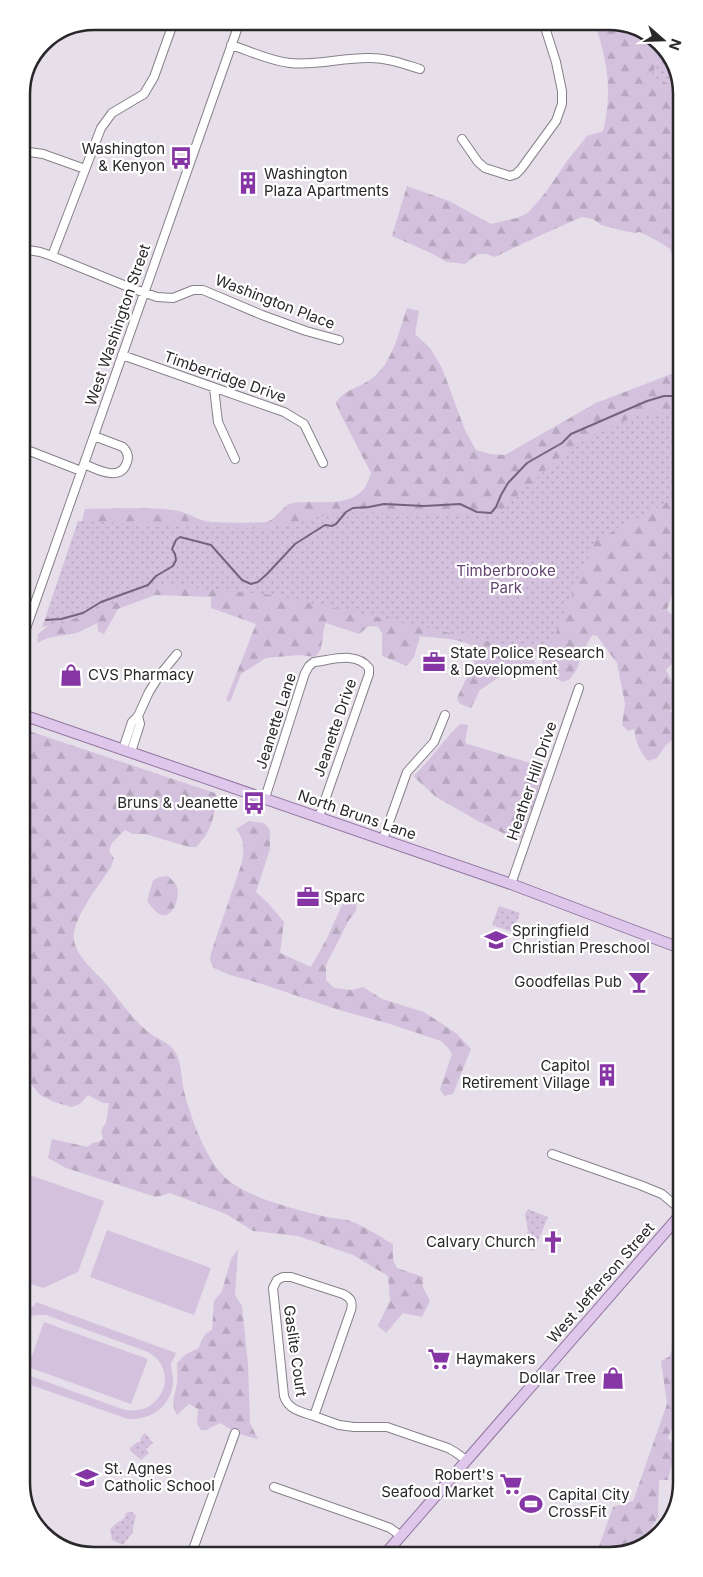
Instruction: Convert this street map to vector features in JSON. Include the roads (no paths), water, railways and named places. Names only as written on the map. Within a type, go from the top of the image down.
[{"type":"main road","name":"North Bruns Lane","points":[[30,717],[510,884],[673,945]]},
{"type":"main road","name":"West Jefferson Street","points":[[392,1547],[673,1223]]},
{"type":"street","points":[[52,256],[101,128],[106,120],[119,108],[144,94],[150,86],[171,30]]},
{"type":"street","name":"West Washington Street","points":[[30,618],[237,30]]},
{"type":"street","points":[[462,139],[482,166],[510,176],[516,174],[521,169],[556,121],[562,104],[562,90],[546,30]]},
{"type":"street","points":[[231,45],[272,59],[292,63],[381,58],[420,69]]},
{"type":"street","points":[[30,152],[43,154],[85,169]]},
{"type":"street","name":"Washington Place","points":[[30,252],[52,256],[157,297],[168,298],[193,290],[203,290],[262,315],[306,331],[339,340]]},
{"type":"street","name":"Timberridge Drive","points":[[122,355],[295,417],[304,424],[323,463]]},
{"type":"street","points":[[214,388],[218,422],[235,459]]},
{"type":"street","points":[[30,451],[82,468],[110,474],[124,469],[128,456],[126,450],[123,447],[94,436]]},
{"type":"street","points":[[127,750],[132,722],[138,716],[153,685],[178,654]]},
{"type":"street","name":"Jeanette Lane","points":[[264,798],[305,673],[314,662],[352,657]]},
{"type":"street","name":"Jeanette Drive","points":[[319,817],[369,674],[369,668],[366,664],[352,657]]},
{"type":"street","name":"Heather Hill Drive","points":[[510,884],[578,688]]},
{"type":"street","points":[[383,839],[407,772],[434,742],[444,715]]},
{"type":"street","points":[[552,1154],[662,1194],[673,1203]]},
{"type":"street","name":"Gaslite Court","points":[[282,1277],[291,1277],[344,1294],[352,1302],[348,1319],[314,1416],[291,1408],[284,1396],[273,1288],[277,1280],[282,1277]]},
{"type":"street","points":[[314,1416],[354,1428],[379,1426],[398,1430],[448,1448],[466,1460]]},
{"type":"street","points":[[194,1547],[235,1433]]},
{"type":"street","points":[[274,1487],[390,1528],[401,1536]]},
{"type":"waterway","points":[[46,620],[61,619],[83,613],[101,602],[148,585],[156,576],[173,566],[176,560],[172,549],[176,540],[180,537],[211,545],[242,580],[251,584],[258,582],[267,574],[295,544],[325,525],[332,526],[336,524],[346,512],[353,508],[384,504],[424,506],[460,504],[477,512],[491,513],[508,483],[527,463],[562,443],[571,434],[647,401],[664,396],[673,396]]},
{"type":"place","name":"Washington & Kenyon","points":[[181,158]]},
{"type":"place","name":"Washington Plaza Apartments","points":[[248,183]]},
{"type":"place","name":"State Police Research & Development","points":[[434,662]]},
{"type":"place","name":"CVS Pharmacy","points":[[71,675]]},
{"type":"place","name":"Bruns & Jeanette","points":[[254,803]]},
{"type":"place","name":"Sparc","points":[[308,897]]},
{"type":"place","name":"Springfield Christian Preschool","points":[[496,940]]},
{"type":"place","name":"Goodfellas Pub","points":[[639,982]]},
{"type":"place","name":"Capitol Retirement Village","points":[[607,1075]]},
{"type":"place","name":"Calvary Church","points":[[553,1242]]},
{"type":"place","name":"Haymakers","points":[[439,1359]]},
{"type":"place","name":"Dollar Tree","points":[[613,1378]]},
{"type":"place","name":"St. Agnes Catholic School","points":[[87,1478]]},
{"type":"place","name":"Robert's Seafood Market","points":[[511,1484]]},
{"type":"place","name":"Capital City CrossFit","points":[[531,1504]]},
{"type":"park label","name":"Timberbrooke Park","points":[[506,580]]}]
